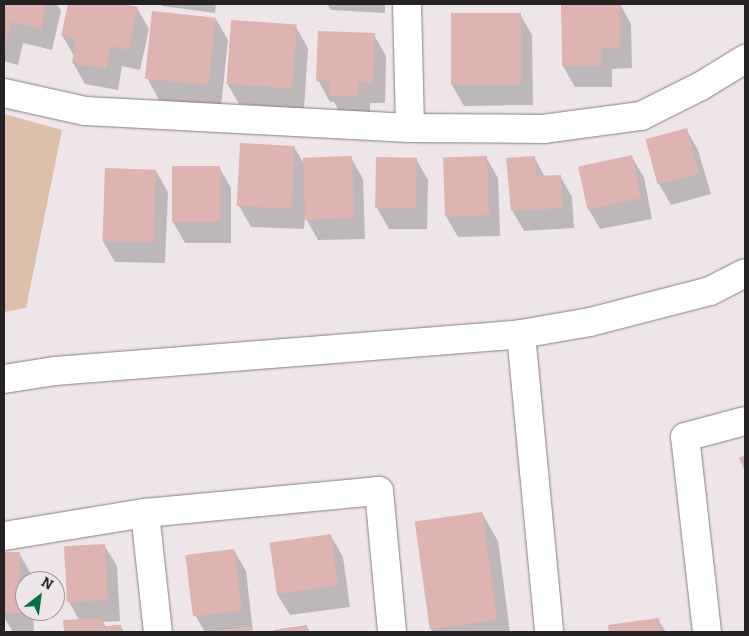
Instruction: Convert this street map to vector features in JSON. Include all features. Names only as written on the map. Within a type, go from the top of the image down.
[{"type":"street","points":[[407,4],[410,128]]},
{"type":"street","points":[[4,93],[85,111],[410,128],[543,129],[641,116],[701,86],[745,59]]},
{"type":"street","points":[[4,379],[54,371],[521,334],[590,322],[710,291],[745,273]]},
{"type":"street","points":[[521,334],[549,632]]},
{"type":"street","points":[[707,632],[685,437],[745,421]]},
{"type":"street","points":[[4,536],[145,512],[379,491],[392,632]]},
{"type":"street","points":[[145,512],[158,632]]},
{"type":"shaded area","points":[[4,114],[62,130],[26,308],[4,312]]},
{"type":"building","points":[[4,4],[46,4],[41,29],[11,22],[6,44],[4,44]]},
{"type":"building","points":[[68,4],[123,4],[138,7],[129,50],[110,46],[106,69],[72,63],[76,39],[61,36]]},
{"type":"building","points":[[561,4],[620,4],[620,47],[601,48],[601,66],[562,66]]},
{"type":"building","points":[[152,11],[216,18],[209,85],[145,79]]},
{"type":"building","points":[[451,13],[521,13],[521,85],[451,85]]},
{"type":"building","points":[[231,20],[297,25],[292,88],[227,84]]},
{"type":"building","points":[[318,31],[375,33],[373,83],[359,82],[358,97],[329,96],[329,81],[316,81]]},
{"type":"building","points":[[687,128],[699,173],[658,185],[645,139]]},
{"type":"building","points":[[240,143],[295,146],[292,209],[237,206]]},
{"type":"building","points":[[632,155],[641,198],[587,209],[578,166]]},
{"type":"building","points":[[352,156],[354,218],[305,220],[303,158]]},
{"type":"building","points":[[487,156],[489,215],[445,216],[443,158]]},
{"type":"building","points":[[535,156],[536,176],[561,175],[563,208],[511,211],[506,158]]},
{"type":"building","points":[[376,157],[417,158],[416,209],[375,208]]},
{"type":"building","points":[[172,166],[220,166],[220,222],[172,222]]},
{"type":"building","points":[[105,168],[156,170],[153,243],[102,241]]},
{"type":"building","points":[[745,455],[745,472],[739,458]]},
{"type":"building","points":[[482,512],[497,620],[430,629],[415,521]]},
{"type":"building","points":[[331,534],[338,585],[277,594],[270,543]]},
{"type":"building","points":[[105,544],[108,600],[67,602],[64,546]]},
{"type":"building","points":[[234,549],[242,611],[193,617],[185,555]]},
{"type":"building","points":[[4,552],[20,552],[20,571],[15,571],[15,613],[4,613]]},
{"type":"building","points":[[102,618],[103,626],[121,625],[122,632],[64,632],[63,621]]},
{"type":"building","points":[[659,618],[661,632],[609,632],[608,625]]},
{"type":"building","points":[[307,625],[308,632],[273,632],[273,630]]},
{"type":"building","points":[[251,626],[252,632],[216,632],[216,631]]}]
